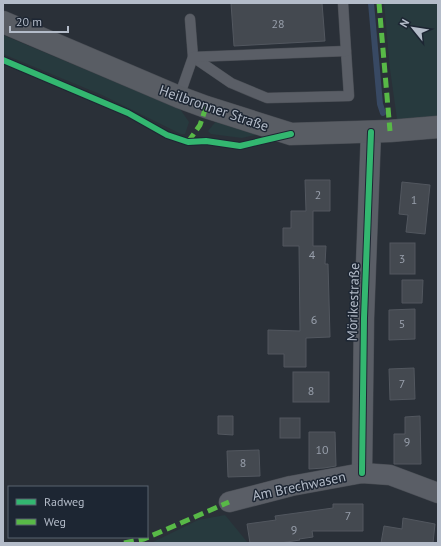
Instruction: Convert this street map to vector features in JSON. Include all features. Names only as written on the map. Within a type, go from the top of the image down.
[{"type":"main road","name":"Heilbronner Straße","points":[[3,22],[179,97],[291,134],[371,132],[438,127]]},
{"type":"street","name":"Mörikestraße","points":[[362,473],[364,318],[371,132]]},
{"type":"street","name":"Am Brechwasen","points":[[229,502],[291,486],[362,473],[390,476],[438,493]]},
{"type":"lane","points":[[193,57],[231,83],[267,98],[349,96],[343,3]]},
{"type":"lane","points":[[179,97],[193,57],[190,19]]},
{"type":"lane","points":[[193,57],[346,51]]},
{"type":"green space","points":[[384,3],[438,3],[438,116],[405,120],[397,119],[390,69]]},
{"type":"green space","points":[[3,35],[180,109],[189,122],[185,134],[181,134],[102,95],[3,54]]},
{"type":"green space","points":[[217,120],[264,133],[242,138],[211,134],[208,131]]},
{"type":"green space","points":[[225,515],[248,543],[151,543],[198,520]]},
{"type":"building","points":[[231,3],[322,3],[325,41],[234,46]]},
{"type":"building","points":[[305,180],[330,180],[330,211],[313,211],[313,246],[326,246],[325,264],[328,264],[330,337],[306,338],[306,367],[284,367],[284,354],[268,354],[268,330],[300,331],[299,246],[283,246],[283,228],[291,228],[291,211],[306,211]]},
{"type":"building","points":[[402,182],[430,185],[425,234],[406,232],[408,215],[399,214]]},
{"type":"building","points":[[390,243],[415,243],[415,274],[390,274]]},
{"type":"building","points":[[402,280],[423,280],[422,303],[402,303]]},
{"type":"building","points":[[415,309],[415,339],[389,340],[389,310]]},
{"type":"building","points":[[414,368],[415,399],[390,400],[389,369]]},
{"type":"building","points":[[293,372],[329,372],[329,402],[293,402]]},
{"type":"building","points":[[218,416],[233,416],[233,435],[218,434]]},
{"type":"building","points":[[420,416],[421,464],[394,464],[394,434],[405,434],[405,417]]},
{"type":"building","points":[[280,418],[300,418],[300,438],[280,438]]},
{"type":"building","points":[[309,432],[335,432],[336,466],[309,469]]},
{"type":"building","points":[[259,450],[260,476],[228,477],[227,451]]},
{"type":"building","points":[[333,504],[363,504],[363,531],[312,531],[313,537],[299,539],[300,540],[280,543],[250,543],[247,524],[276,520],[275,516],[333,508]]},
{"type":"building","points":[[403,518],[435,524],[433,543],[381,543],[384,526],[402,529]]},
{"type":"waterway","points":[[371,3],[380,104],[383,113]]},
{"type":"marked path","points":[[379,3],[390,131]]},
{"type":"marked path","points":[[188,142],[200,125],[206,107]]},
{"type":"marked path","points":[[148,537],[229,502]]},
{"type":"marked path","points":[[124,543],[146,538]]},
{"type":"cycle path","points":[[3,60],[128,113],[167,135],[188,142],[206,141],[240,146],[291,134]]},
{"type":"cycle path","points":[[362,473],[364,318],[371,132]]}]
